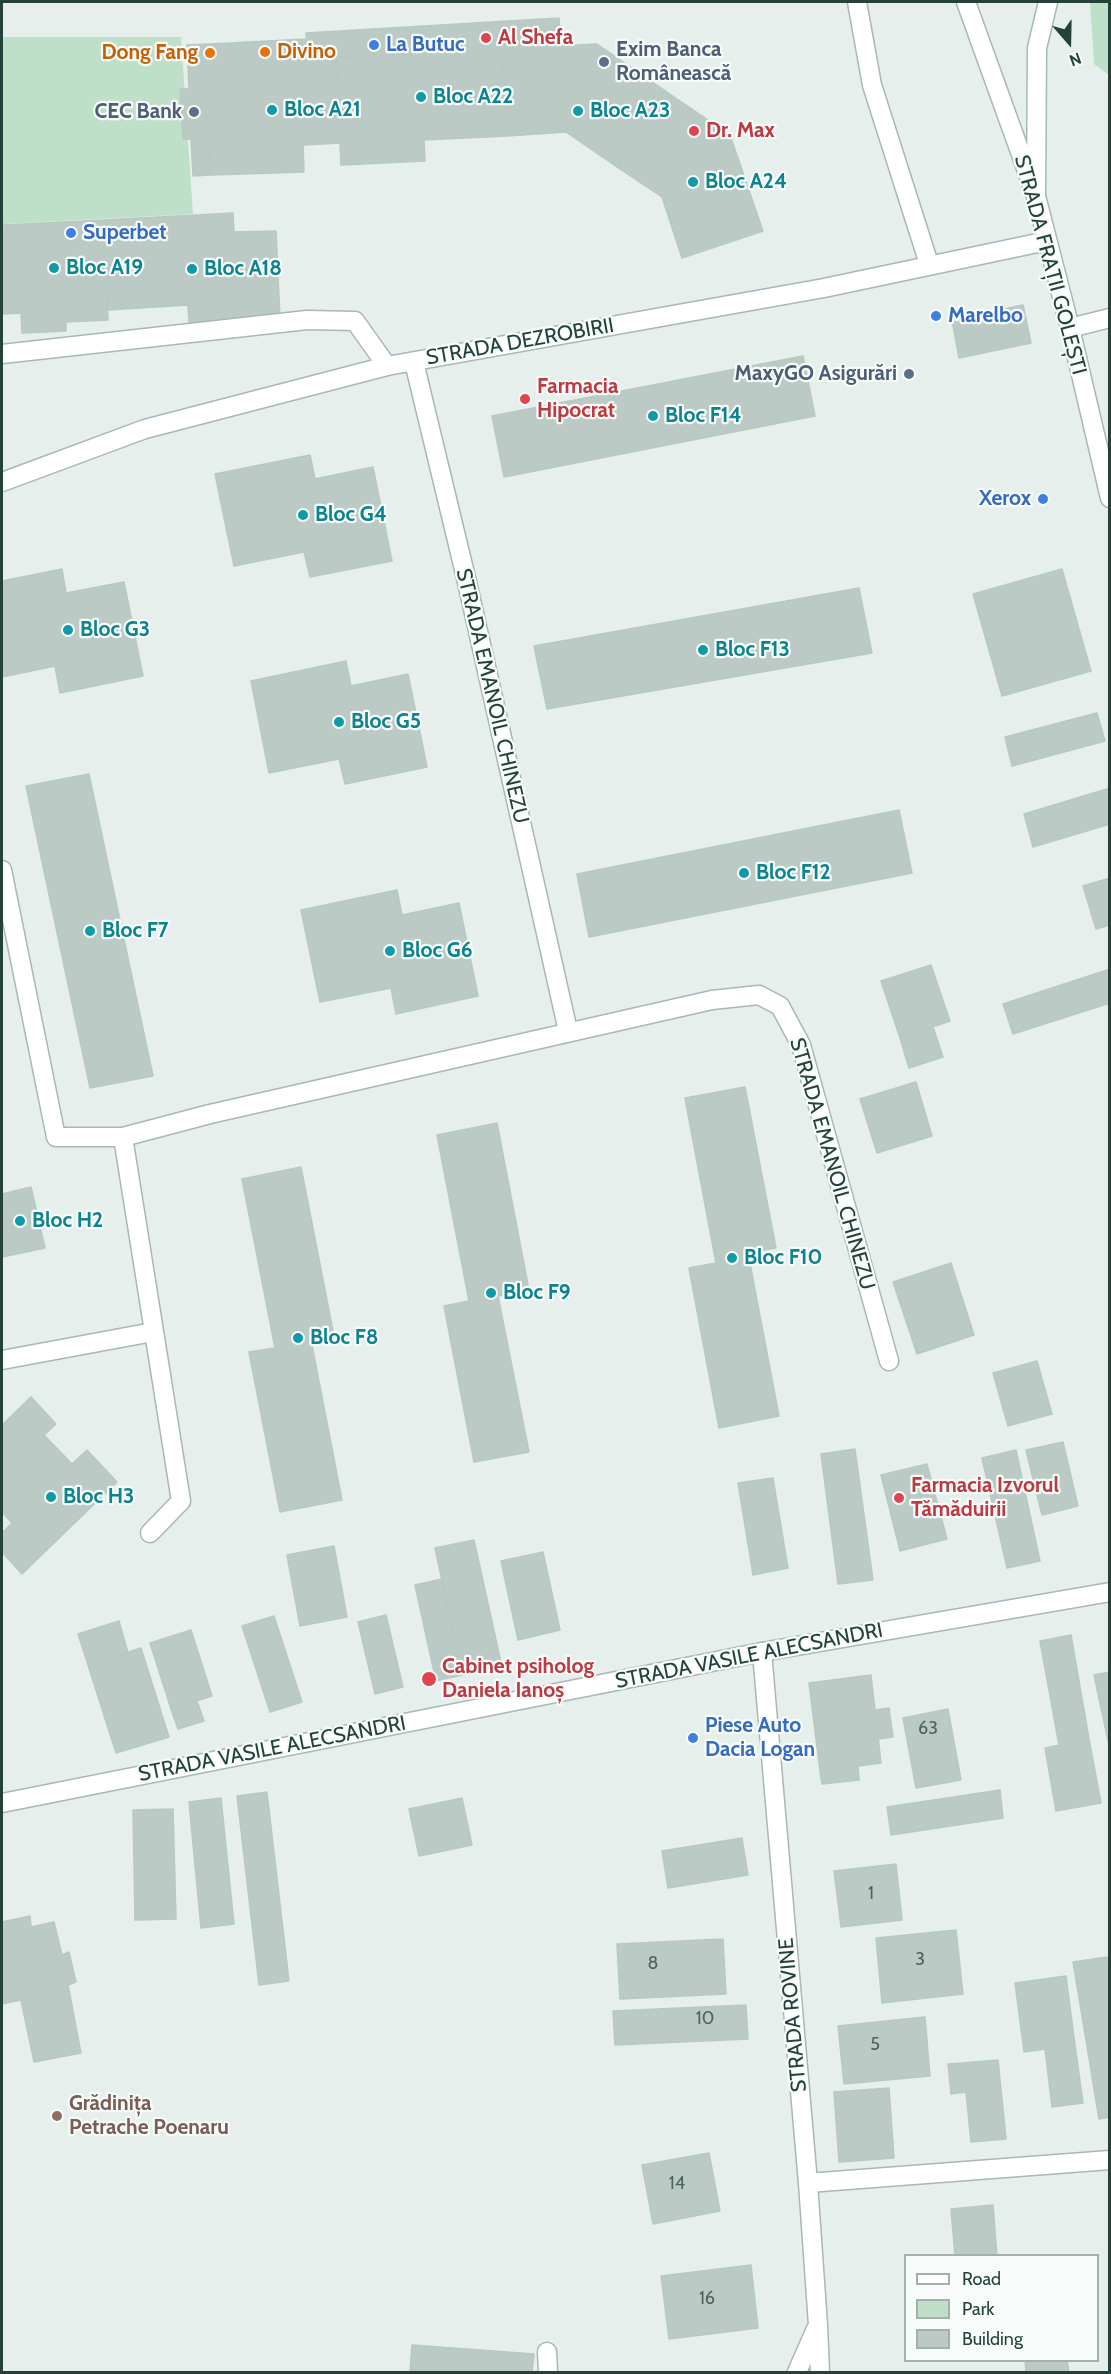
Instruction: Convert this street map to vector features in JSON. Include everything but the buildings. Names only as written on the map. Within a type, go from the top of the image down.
[{"type":"street","points":[[857,2],[872,85],[929,264]]},
{"type":"street","name":"STRADA FRAȚII GOLEȘTI","points":[[966,2],[1036,196],[1110,498]]},
{"type":"street","points":[[1036,196],[1037,48],[1048,2]]},
{"type":"street","name":"STRADA DEZROBIRII","points":[[2,482],[145,429],[387,366],[824,288],[929,264],[1047,241]]},
{"type":"street","points":[[1070,328],[1110,318]]},
{"type":"street","points":[[2,354],[307,320],[355,321],[387,366]]},
{"type":"street","name":"STRADA EMANOIL CHINEZU","points":[[414,362],[467,582],[568,1031]]},
{"type":"street","name":"STRADA EMANOIL CHINEZU","points":[[2,870],[56,1137],[123,1137],[210,1114],[712,1000],[759,995],[780,1006],[801,1045],[889,1361]]},
{"type":"street","points":[[123,1137],[182,1501],[150,1533]]},
{"type":"street","points":[[2,1360],[153,1332]]},
{"type":"street","name":"STRADA VASILE ALECSANDRI","points":[[2,1803],[762,1652],[1110,1592]]},
{"type":"street","name":"STRADA ROVINE","points":[[762,1652],[818,2325],[797,2373]]},
{"type":"street","points":[[808,2184],[1110,2160]]},
{"type":"street","points":[[818,2325],[820,2373]]},
{"type":"street","points":[[547,2352],[548,2373]]},
{"type":"green space","points":[[1090,2],[1109,2],[1109,75],[1094,64]]},
{"type":"green space","points":[[2,37],[181,37],[193,214],[2,224]]},
{"type":"place","name":"Al Shefa","points":[[486,38]]},
{"type":"place","name":"La Butuc","points":[[374,45]]},
{"type":"place","name":"Divino","points":[[265,52]]},
{"type":"place","name":"Dong Fang","points":[[210,53]]},
{"type":"place","name":"Exim Banca Românească","points":[[604,62]]},
{"type":"place","name":"Bloc A22","points":[[421,97]]},
{"type":"place","name":"Bloc A21","points":[[272,110]]},
{"type":"place","name":"Bloc A23","points":[[578,111]]},
{"type":"place","name":"CEC Bank","points":[[194,112]]},
{"type":"place","name":"Dr. Max","points":[[694,131]]},
{"type":"place","name":"Bloc A24","points":[[693,182]]},
{"type":"place","name":"Superbet","points":[[71,233]]},
{"type":"place","name":"Bloc A19","points":[[54,268]]},
{"type":"place","name":"Bloc A18","points":[[192,269]]},
{"type":"place","name":"Marelbo","points":[[936,316]]},
{"type":"place","name":"MaxyGO Asigurări","points":[[909,374]]},
{"type":"place","name":"Farmacia Hipocrat","points":[[525,399]]},
{"type":"place","name":"Bloc F14","points":[[653,416]]},
{"type":"place","name":"Xerox","points":[[1043,499]]},
{"type":"place","name":"Bloc G4","points":[[303,515]]},
{"type":"place","name":"Bloc G3","points":[[68,630]]},
{"type":"place","name":"Bloc F13","points":[[703,650]]},
{"type":"place","name":"Bloc G5","points":[[339,722]]},
{"type":"place","name":"Bloc F12","points":[[744,873]]},
{"type":"place","name":"Bloc F7","points":[[90,931]]},
{"type":"place","name":"Bloc G6","points":[[390,951]]},
{"type":"place","name":"Bloc H2","points":[[20,1221]]},
{"type":"place","name":"Bloc F10","points":[[732,1258]]},
{"type":"place","name":"Bloc F9","points":[[491,1293]]},
{"type":"place","name":"Bloc F8","points":[[298,1338]]},
{"type":"place","name":"Bloc H3","points":[[51,1497]]},
{"type":"place","name":"Farmacia Izvorul Tămăduirii","points":[[899,1498]]},
{"type":"place","name":"Cabinet psiholog Daniela Ianoș","points":[[429,1679]]},
{"type":"place","name":"Piese Auto Dacia Logan","points":[[693,1738]]},
{"type":"place","name":"Grădinița Petrache Poenaru","points":[[57,2116]]}]
